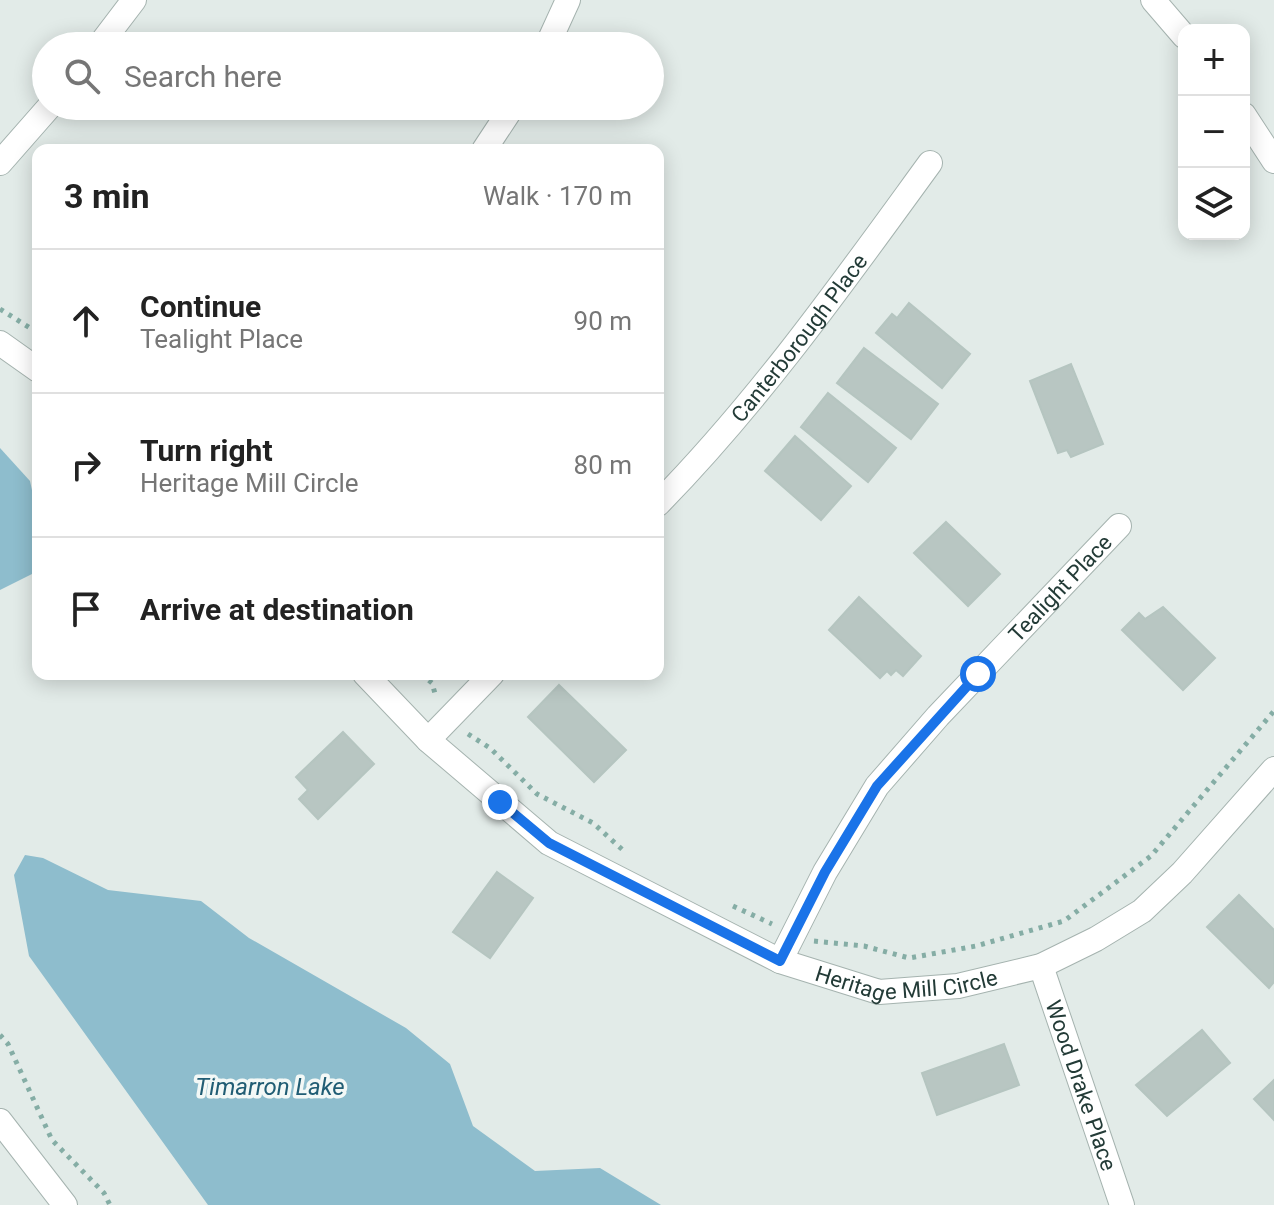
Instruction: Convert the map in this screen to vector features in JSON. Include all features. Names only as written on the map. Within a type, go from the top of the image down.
[{"type":"street","points":[[110,32],[134,0]]},
{"type":"street","points":[[553,32],[568,0]]},
{"type":"street","points":[[1153,0],[1178,29]]},
{"type":"street","points":[[0,163],[38,120]]},
{"type":"street","points":[[488,144],[504,120]]},
{"type":"street","points":[[1250,124],[1274,161]]},
{"type":"street","name":"Canterborough Place","points":[[664,498],[709,452],[780,364],[930,163]]},
{"type":"street","points":[[0,343],[32,366]]},
{"type":"street","name":"Tealight Place","points":[[780,961],[825,872],[877,786],[1119,526]]},
{"type":"street","name":"Heritage Mill Circle","points":[[371,680],[428,740],[549,843],[780,961],[879,992],[958,986],[1041,966],[1142,911],[1182,873],[1274,769]]},
{"type":"street","points":[[428,740],[486,680]]},
{"type":"street","name":"Wood Drake Place","points":[[1041,966],[1122,1205]]},
{"type":"street","points":[[0,1121],[65,1205]]},
{"type":"path","points":[[0,309],[32,329]]},
{"type":"path","points":[[0,1035],[8,1044],[52,1140],[104,1193],[110,1205]]},
{"type":"water","points":[[0,448],[30,481],[32,574],[0,590]]},
{"type":"water","name":"Timarron Lake","points":[[25,855],[43,858],[108,890],[201,901],[249,938],[406,1028],[450,1064],[473,1126],[535,1171],[600,1168],[661,1205],[208,1205],[29,956],[14,875]]},
{"type":"building","points":[[909,303],[970,354],[942,388],[876,333],[892,314],[897,318]]},
{"type":"building","points":[[864,348],[938,404],[911,439],[837,383]]},
{"type":"building","points":[[1071,364],[1103,444],[1071,457],[1067,450],[1058,453],[1030,381]]},
{"type":"building","points":[[828,393],[896,448],[868,482],[801,427]]},
{"type":"building","points":[[795,436],[851,486],[821,520],[765,471]]},
{"type":"building","points":[[946,522],[1000,574],[968,606],[914,553]]},
{"type":"building","points":[[859,597],[921,656],[903,676],[896,670],[891,675],[887,671],[880,678],[829,630]]},
{"type":"building","points":[[1163,607],[1215,658],[1183,690],[1122,630],[1139,613],[1145,619]]},
{"type":"building","points":[[559,685],[626,750],[594,782],[528,717]]},
{"type":"building","points":[[343,732],[374,764],[318,819],[299,799],[308,790],[296,777]]},
{"type":"building","points":[[497,872],[533,898],[490,958],[453,932]]},
{"type":"building","points":[[1239,895],[1274,930],[1274,982],[1269,988],[1207,927]]},
{"type":"building","points":[[1202,1030],[1230,1063],[1167,1116],[1136,1085]]},
{"type":"building","points":[[1004,1044],[1019,1085],[937,1115],[922,1073]]},
{"type":"building","points":[[1274,1080],[1274,1120],[1254,1099]]},
{"type":"route","points":[[500,802],[549,843],[780,961],[825,872],[877,786],[978,674]]}]
